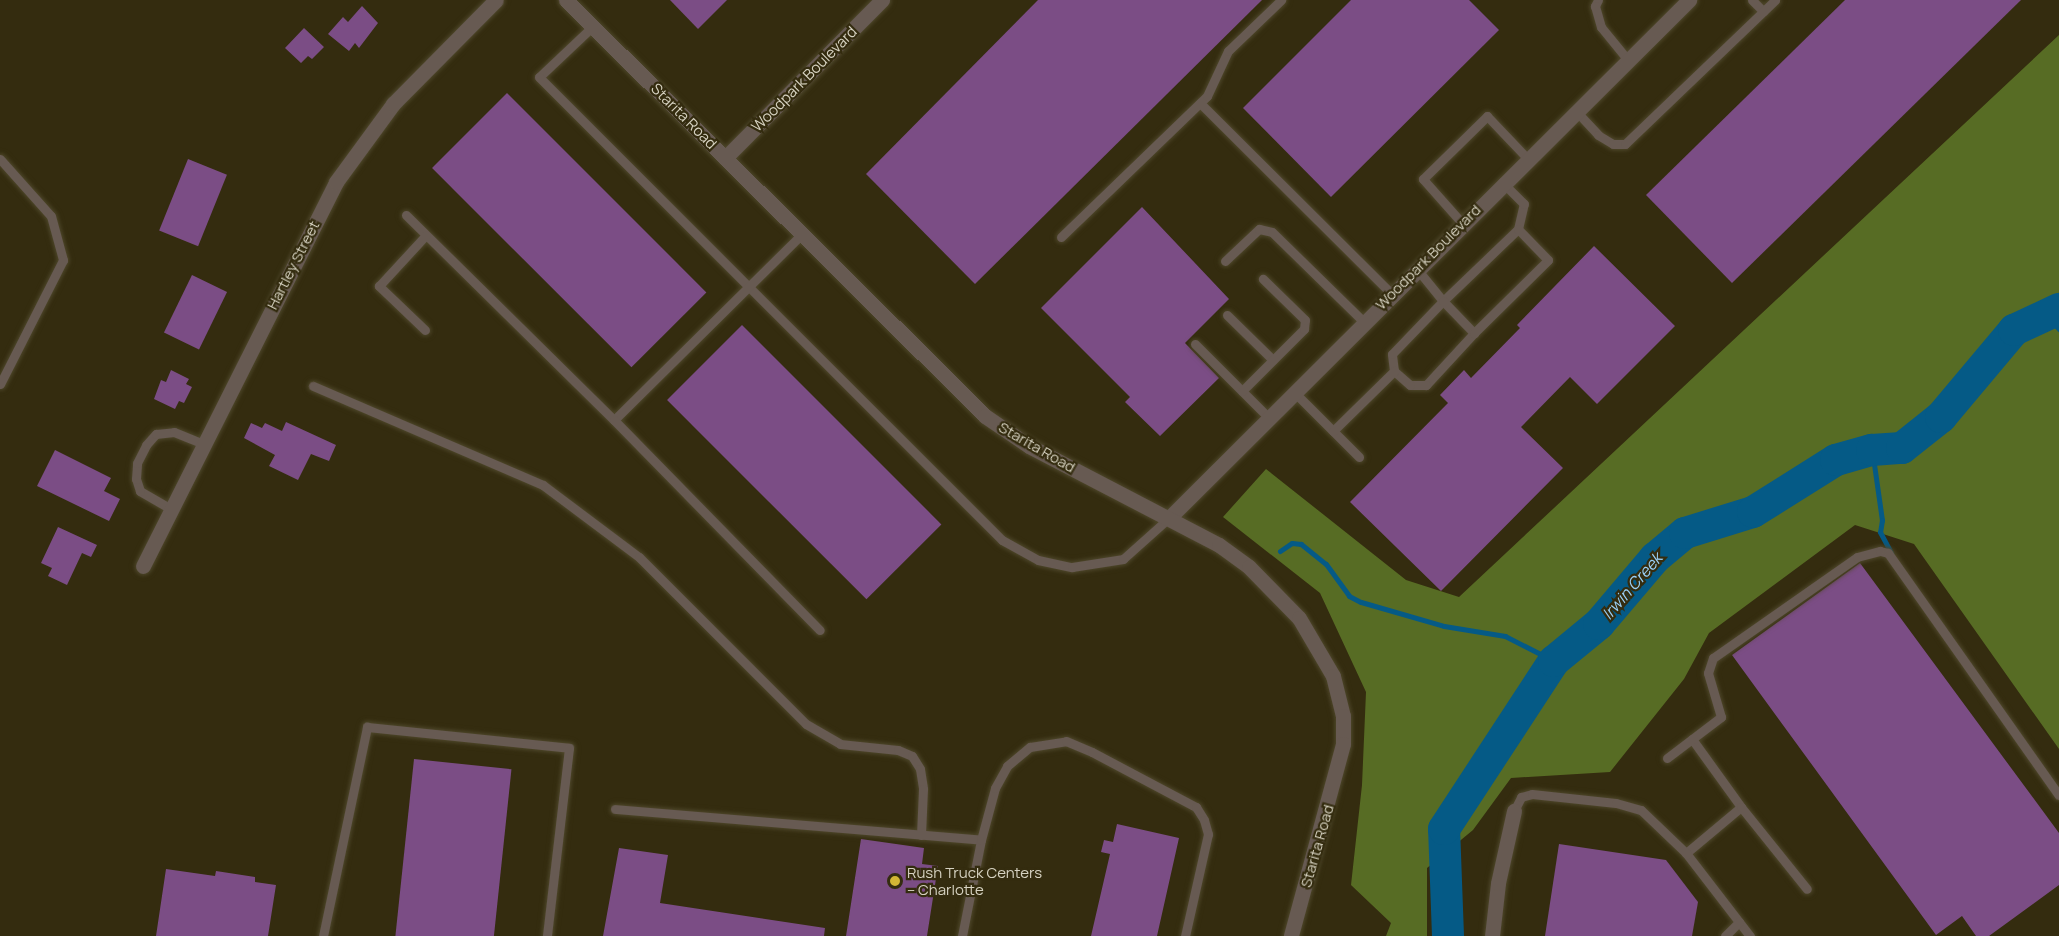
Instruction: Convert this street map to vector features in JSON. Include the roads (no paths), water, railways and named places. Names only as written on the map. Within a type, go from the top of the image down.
[{"type":"street","name":"Hartley Street","points":[[143,566],[330,192],[357,149],[393,104],[495,0]]},
{"type":"street","name":"Starita Road","points":[[566,0],[985,416],[1029,446],[1170,517],[1219,545],[1268,585],[1299,618],[1333,676],[1343,716],[1340,762],[1291,936]]},
{"type":"street","name":"Woodpark Boulevard","points":[[725,158],[882,0]]},
{"type":"street","name":"Woodpark Boulevard","points":[[1170,517],[1502,182],[1689,0]]},
{"type":"street","points":[[1492,936],[1498,883],[1514,811]]},
{"type":"lane","points":[[1061,237],[1200,103],[1228,51],[1281,0]]},
{"type":"lane","points":[[1598,0],[1595,6],[1600,27],[1628,60]]},
{"type":"lane","points":[[1752,0],[1763,11]]},
{"type":"lane","points":[[1576,111],[1598,135],[1613,144],[1625,144],[1775,0]]},
{"type":"lane","points":[[593,26],[539,77],[747,288],[1002,540],[1038,560],[1072,567],[1123,559],[1170,517]]},
{"type":"lane","points":[[1200,103],[1392,294]]},
{"type":"lane","points":[[1462,223],[1423,179],[1431,171],[1487,116],[1527,158]]},
{"type":"lane","points":[[0,159],[51,216],[63,260],[0,384]]},
{"type":"lane","points":[[1502,182],[1524,204],[1518,229],[1392,354],[1394,371],[1410,385],[1426,385],[1474,333],[1548,260],[1518,229]]},
{"type":"lane","points":[[406,215],[614,420],[820,630]]},
{"type":"lane","points":[[1225,261],[1259,229],[1272,232],[1364,322]]},
{"type":"lane","points":[[614,420],[802,234]]},
{"type":"lane","points":[[425,330],[379,286],[426,235]]},
{"type":"lane","points":[[1417,269],[1443,301],[1474,333]]},
{"type":"lane","points":[[1242,391],[1304,329],[1305,320],[1263,279]]},
{"type":"lane","points":[[1227,315],[1273,360]]},
{"type":"lane","points":[[1195,344],[1269,418]]},
{"type":"lane","points":[[1334,431],[1394,371]]},
{"type":"lane","points":[[313,386],[543,485],[639,557],[806,724],[840,744],[898,750],[912,756],[920,769],[923,789],[921,835]]},
{"type":"lane","points":[[1294,392],[1359,457]]},
{"type":"lane","points":[[171,509],[140,490],[136,479],[137,463],[146,445],[156,434],[174,432],[203,444]]},
{"type":"lane","points":[[1667,758],[1721,717],[1707,673],[1713,658],[1857,557],[1880,551],[1888,553],[2059,795]]},
{"type":"lane","points":[[323,936],[367,727],[569,748],[547,936]]},
{"type":"lane","points":[[1692,739],[1807,890]]},
{"type":"lane","points":[[962,936],[981,840],[996,788],[1007,766],[1030,747],[1066,741],[1092,752],[1196,807],[1204,820],[1208,834],[1185,936]]},
{"type":"lane","points":[[1514,811],[1521,797],[1532,794],[1616,803],[1641,810],[1687,854],[1750,936]]},
{"type":"lane","points":[[1687,854],[1742,807]]},
{"type":"lane","points":[[615,809],[981,840]]},
{"type":"lane","points":[[1725,936],[1739,922]]},
{"type":"waterway","name":"Irwin Creek","points":[[1448,936],[1444,829],[1554,661],[1599,624],[1655,558],[1685,533],[1753,512],[1836,460],[1872,450],[1902,448],[1941,417],[2014,330],[2059,309]]},
{"type":"waterway","points":[[2045,314],[2059,329]]},
{"type":"waterway","points":[[1872,450],[1882,520],[1880,532],[1891,553]]},
{"type":"waterway","points":[[1280,551],[1292,543],[1301,544],[1326,564],[1349,596],[1361,602],[1444,626],[1505,636],[1554,661]]},
{"type":"place","name":"Rush Truck Centers – Charlotte","points":[[895,881]]}]
